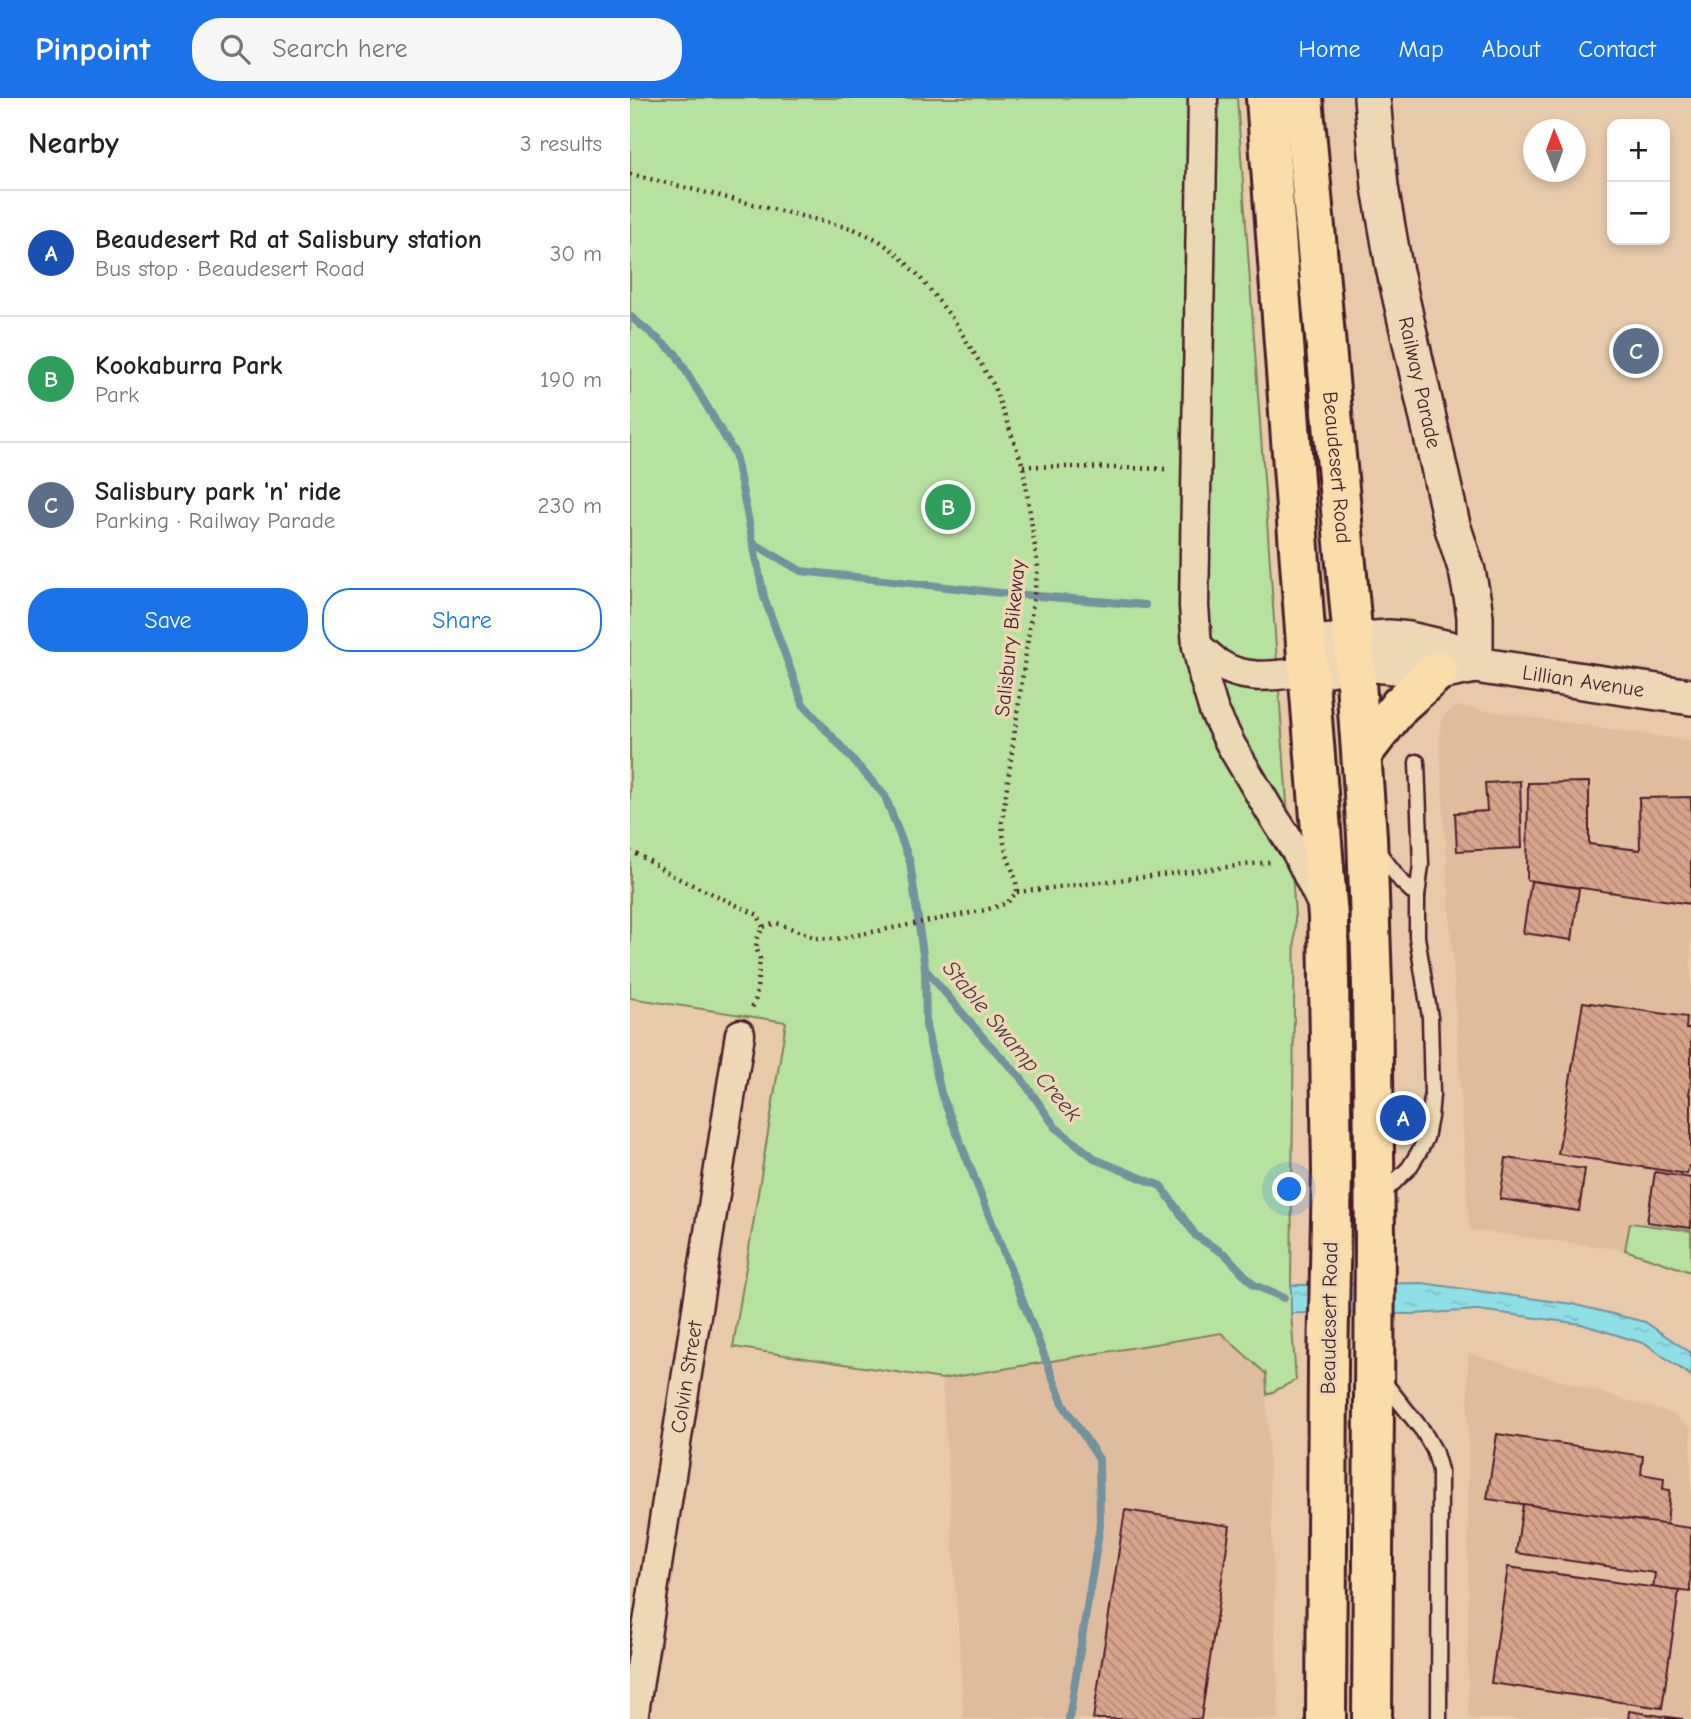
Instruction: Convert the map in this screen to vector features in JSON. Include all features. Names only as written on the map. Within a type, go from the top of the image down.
[{"type":"highway","name":"Beaudesert Road","points":[[1266,98],[1328,917],[1332,1171],[1326,1719]]},
{"type":"highway","name":"Beaudesert Road","points":[[1303,98],[1354,652],[1367,836],[1375,1220],[1372,1719]]},
{"type":"highway","points":[[1362,754],[1400,705],[1456,668]]},
{"type":"street","name":"Beaudesert Road","points":[[1203,98],[1194,606],[1197,646],[1214,711],[1231,745],[1297,853],[1328,917]]},
{"type":"street","name":"Railway Parade","points":[[1372,98],[1380,187],[1394,267],[1452,525],[1467,570],[1473,602],[1475,617],[1456,668]]},
{"type":"street","points":[[1197,646],[1219,664],[1234,671],[1267,677],[1307,657]]},
{"type":"street","name":"Lillian Avenue","points":[[1307,657],[1354,652],[1375,664],[1456,668],[1691,697]]},
{"type":"street","name":"Colvin Street","points":[[633,1719],[740,1034]]},
{"type":"lane","points":[[1375,1220],[1426,1138],[1430,1117],[1430,1017],[1417,937],[1420,865],[1417,762]]},
{"type":"lane","points":[[1367,836],[1401,881],[1417,896]]},
{"type":"lane","points":[[1373,1366],[1423,1431],[1434,1450],[1440,1470],[1439,1719]]},
{"type":"path","name":"Salisbury Bikeway","points":[[630,174],[854,229],[878,240],[918,275],[955,322],[993,384],[1023,466],[1038,567],[1002,822],[1006,852],[1013,869],[1017,892]]},
{"type":"path","points":[[1023,466],[1196,469]]},
{"type":"path","points":[[630,851],[671,875],[758,915],[763,927]]},
{"type":"path","points":[[740,1034],[756,998],[760,959],[756,947],[763,927],[777,923],[817,938],[836,939],[986,910],[1006,903],[1017,892],[1270,862]]},
{"type":"shaded area","points":[[1456,706],[1691,741],[1691,1231],[1630,1223],[1625,1250],[1469,1230],[1439,739],[1443,716]]},
{"type":"shaded area","points":[[1221,1333],[1266,1374],[1279,1719],[964,1719],[942,1379]]},
{"type":"shaded area","points":[[1468,1353],[1673,1414],[1691,1429],[1691,1719],[1468,1719]]},
{"type":"green space","points":[[630,98],[1237,98],[1295,916],[1291,1313],[1296,1380],[1267,1395],[1266,1374],[1221,1333],[942,1379],[733,1347],[786,1022],[630,998]]},
{"type":"green space","points":[[1630,1223],[1691,1231],[1691,1272],[1625,1250]]},
{"type":"water","points":[[1422,1283],[1572,1304],[1645,1322],[1691,1353],[1691,1376],[1646,1344],[1581,1324],[1478,1310],[1414,1314],[1291,1313],[1291,1285]]},
{"type":"building","points":[[1520,781],[1522,848],[1457,851],[1455,813],[1487,811],[1485,783]]},
{"type":"building","points":[[1589,782],[1589,844],[1640,850],[1639,798],[1691,797],[1691,904],[1527,880],[1528,783]]},
{"type":"building","points":[[1531,881],[1579,888],[1572,940],[1523,933]]},
{"type":"building","points":[[1583,1002],[1687,1017],[1686,1029],[1691,1029],[1691,1166],[1687,1174],[1558,1154]]},
{"type":"building","points":[[1506,1158],[1585,1169],[1579,1211],[1500,1199]]},
{"type":"building","points":[[1655,1172],[1691,1178],[1691,1228],[1647,1222]]},
{"type":"building","points":[[1497,1434],[1643,1456],[1641,1474],[1664,1478],[1663,1489],[1670,1490],[1667,1525],[1487,1499]]},
{"type":"building","points":[[1523,1504],[1691,1528],[1690,1592],[1653,1588],[1655,1573],[1516,1553]]},
{"type":"building","points":[[1125,1510],[1230,1526],[1201,1719],[1093,1719]]},
{"type":"building","points":[[1508,1567],[1679,1591],[1662,1708],[1491,1683]]},
{"type":"building","points":[[1629,1711],[1661,1716],[1683,1719],[1628,1719]]},
{"type":"waterway","name":"Stable Swamp Creek","points":[[630,316],[676,354],[735,454],[764,597],[803,704],[885,796],[910,862],[925,969],[1021,1078],[1056,1128],[1097,1160],[1161,1186],[1196,1236],[1226,1255],[1254,1285],[1284,1298]]},
{"type":"waterway","points":[[753,543],[801,571],[1001,593],[1145,605]]},
{"type":"waterway","points":[[925,969],[926,1026],[941,1093],[1064,1406],[1099,1459],[1100,1526],[1069,1719]]},
{"type":"place","name":"Salisbury park 'n' ride","points":[[1636,351]]},
{"type":"place","name":"Kookaburra Park","points":[[948,507]]},
{"type":"place","name":"Beaudesert Rd at Salisbury station","points":[[1403,1118]]}]
